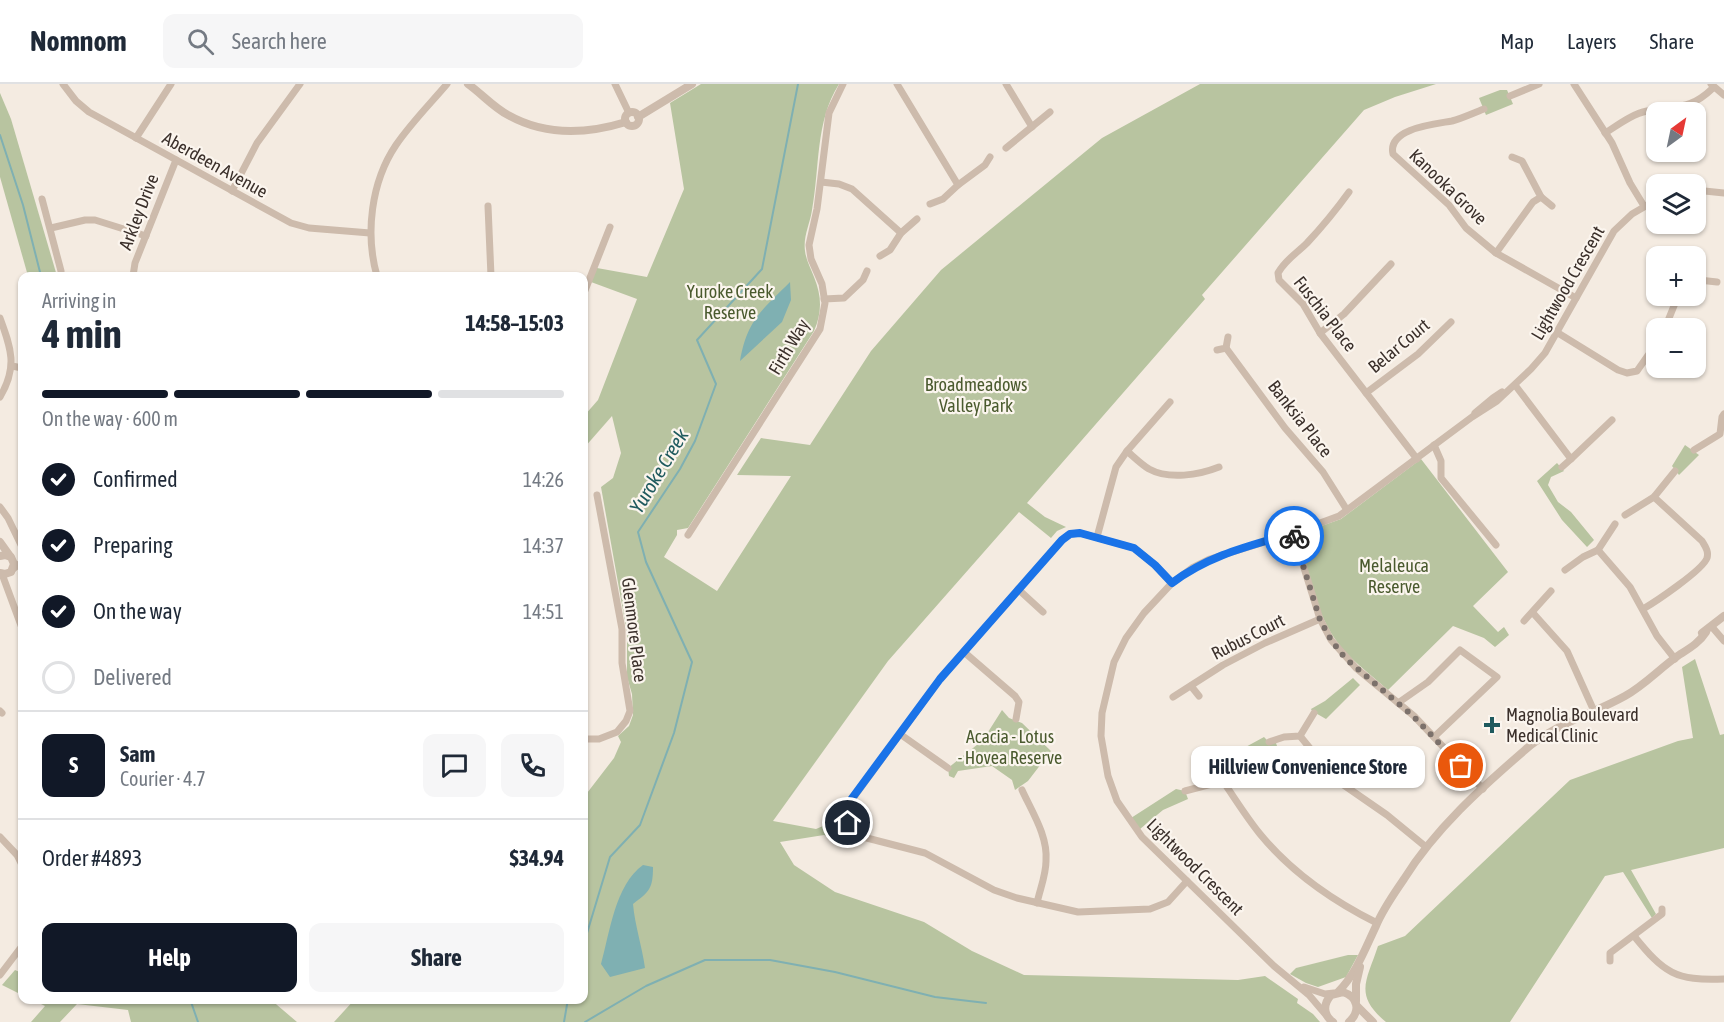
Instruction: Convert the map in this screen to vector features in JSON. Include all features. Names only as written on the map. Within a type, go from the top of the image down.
[{"type":"street","name":"Aberdeen Avenue","points":[[63,84],[76,101],[89,112],[291,223],[309,228],[370,233]]},
{"type":"street","points":[[136,138],[171,84]]},
{"type":"street","points":[[232,190],[257,143],[300,84]]},
{"type":"street","points":[[376,272],[370,233],[376,194],[384,169],[395,147],[447,84]]},
{"type":"street","points":[[468,84],[507,115],[531,126],[560,131],[597,130],[626,122]]},
{"type":"street","points":[[615,84],[629,113]]},
{"type":"street","points":[[629,113],[625,118],[626,122],[630,126],[635,125],[638,117],[692,84]]},
{"type":"street","name":"Firth Way","points":[[688,535],[820,329],[824,316],[824,299],[822,284],[811,259],[809,245],[817,209],[829,113],[843,84]]},
{"type":"street","points":[[897,84],[958,185]]},
{"type":"street","points":[[1006,84],[1032,127]]},
{"type":"street","points":[[1510,96],[1539,84]]},
{"type":"street","points":[[1574,84],[1612,143],[1630,183],[1644,206]]},
{"type":"street","points":[[1605,133],[1646,111],[1688,106],[1700,100],[1712,86],[1724,95]]},
{"type":"street","name":"Kanooka Grove","points":[[1484,109],[1456,120],[1415,128],[1394,142],[1392,149],[1394,156],[1449,205],[1466,228],[1496,253],[1576,298]]},
{"type":"street","points":[[1006,148],[1050,112]]},
{"type":"street","points":[[629,113],[634,113],[638,117]]},
{"type":"street","points":[[930,204],[943,200],[958,185],[986,165],[990,157]]},
{"type":"street","points":[[1512,157],[1522,161],[1541,197],[1552,206]]},
{"type":"street","name":"Arkley Drive","points":[[134,272],[135,262],[176,160]]},
{"type":"street","points":[[821,182],[839,184],[852,189],[901,233]]},
{"type":"street","points":[[1706,191],[1724,193]]},
{"type":"street","name":"Fuschia Place","points":[[1349,192],[1329,219],[1282,265],[1278,273],[1279,280],[1303,304],[1320,333],[1417,459]]},
{"type":"street","points":[[1496,253],[1533,202],[1541,197]]},
{"type":"street","points":[[42,199],[61,271]]},
{"type":"street","points":[[488,206],[491,272]]},
{"type":"street","name":"Lightwood Crescent","points":[[1329,1018],[1313,999],[1274,966],[1142,837],[1125,816],[1108,776],[1101,736],[1102,713],[1114,662],[1134,627],[1172,583],[1192,568],[1210,559],[1339,516],[1472,417],[1493,398],[1513,386],[1545,353],[1614,231],[1644,206]]},
{"type":"street","points":[[880,256],[890,250],[901,233],[917,219]]},
{"type":"street","points":[[51,228],[95,220],[146,236]]},
{"type":"street","points":[[588,283],[610,227]]},
{"type":"street","points":[[1320,333],[1344,314],[1391,264]]},
{"type":"street","points":[[824,299],[844,298],[862,280],[867,271]]},
{"type":"street","points":[[1706,282],[1717,282]]},
{"type":"street","points":[[0,318],[11,347],[12,366],[0,397]]},
{"type":"street","name":"Belar Court","points":[[1366,393],[1418,354],[1451,322]]},
{"type":"street","points":[[1558,333],[1627,373],[1637,371],[1646,358]]},
{"type":"street","points":[[1217,350],[1226,348],[1228,337]]},
{"type":"street","name":"Banksia Place","points":[[1226,348],[1285,428],[1323,472],[1347,510]]},
{"type":"street","points":[[12,366],[18,367]]},
{"type":"street","points":[[1513,386],[1571,459]]},
{"type":"street","points":[[1097,537],[1116,467],[1170,402]]},
{"type":"street","points":[[1694,450],[1722,437],[1724,414]]},
{"type":"street","points":[[1562,467],[1612,420]]},
{"type":"street","points":[[1434,446],[1441,461],[1441,478],[1496,545]]},
{"type":"street","points":[[1127,451],[1148,468],[1167,475],[1208,471],[1219,467]]},
{"type":"street","points":[[1625,515],[1654,497],[1675,471]]},
{"type":"street","name":"Glenmore Place","points":[[588,739],[599,739],[617,732],[626,721],[630,711],[622,663],[622,629],[597,493]]},
{"type":"street","points":[[1643,609],[1664,595],[1707,558],[1707,550],[1701,541],[1654,497]]},
{"type":"street","points":[[0,507],[18,539]]},
{"type":"street","points":[[1565,570],[1582,557],[1598,550],[1615,524]]},
{"type":"street","points":[[1172,583],[1134,548],[1080,533],[1070,534],[1018,589],[940,679],[850,801],[846,813],[848,823],[854,832],[863,837],[925,853],[994,890],[1078,912],[1150,909],[1168,902],[1187,881]]},
{"type":"street","points":[[1293,533],[1320,620],[1331,640],[1345,658],[1434,737],[1483,789]]},
{"type":"street","points":[[0,542],[15,566],[10,584],[13,603]]},
{"type":"street","points":[[1598,550],[1630,587],[1657,636],[1678,657]]},
{"type":"street","points":[[0,556],[5,555],[15,566]]},
{"type":"street","points":[[15,566],[1,574],[18,617]]},
{"type":"street","points":[[1018,589],[1043,612]]},
{"type":"street","points":[[1524,621],[1551,591]]},
{"type":"street","points":[[1533,613],[1567,651],[1594,711]]},
{"type":"street","points":[[1329,1018],[1325,1010],[1327,999],[1345,985],[1362,958],[1377,923],[1405,877],[1426,847],[1462,807],[1545,734],[1637,688],[1678,657],[1698,635],[1724,616]]},
{"type":"street","name":"Rubus Court","points":[[1173,697],[1223,665],[1320,620]]},
{"type":"street","points":[[1709,629],[1724,641]]},
{"type":"street","points":[[1398,703],[1428,682],[1460,650],[1497,677],[1434,737]]},
{"type":"street","points":[[964,652],[1015,696],[1019,702],[1016,719]]},
{"type":"street","points":[[1191,686],[1198,696]]},
{"type":"street","points":[[1300,736],[1314,713]]},
{"type":"street","points":[[900,734],[948,768]]},
{"type":"street","points":[[1300,736],[1335,778],[1387,815],[1426,847]]},
{"type":"street","points":[[1269,742],[1284,737],[1300,736]]},
{"type":"street","points":[[1185,791],[1223,781],[1244,755]]},
{"type":"street","points":[[1223,781],[1260,834],[1288,863],[1344,906],[1377,923]]},
{"type":"street","points":[[1022,790],[1044,840],[1046,851],[1046,863],[1037,903]]},
{"type":"street","points":[[0,837],[18,857]]},
{"type":"street","points":[[1610,961],[1610,953],[1662,914],[1662,909]]},
{"type":"street","points":[[1634,936],[1659,965],[1676,975],[1689,979],[1724,979]]},
{"type":"street","points":[[0,975],[18,951]]},
{"type":"street","points":[[1350,1022],[1354,1018],[1356,984],[1362,958]]},
{"type":"street","name":"Lightwood Crescent","points":[[1294,982],[1312,991],[1325,994],[1337,993]]},
{"type":"street","points":[[1337,993],[1348,994],[1373,1022]]},
{"type":"green space","points":[[701,84],[839,84],[831,99],[822,129],[812,210],[805,240],[807,261],[817,284],[820,298],[817,324],[688,528],[677,530],[677,535],[664,557],[717,591],[791,476],[737,475],[761,438],[810,445],[871,351],[941,270],[1102,138],[1200,84],[1436,84],[1364,110],[1202,295],[1205,299],[1027,503],[1045,517],[1066,527],[1057,531],[1051,538],[1019,512],[888,661],[773,821],[816,829],[842,821],[845,828],[831,838],[824,835],[780,842],[794,865],[835,892],[924,922],[972,951],[1024,975],[1238,980],[1265,976],[1298,999],[1297,1003],[1320,1022],[334,1022],[350,1004],[588,1004],[588,792],[614,758],[621,742],[618,736],[629,726],[633,715],[632,694],[627,677],[627,633],[601,487],[613,478],[621,453],[612,416],[588,443],[588,411],[598,400],[637,299],[591,282],[597,268],[647,277],[684,189],[670,103]]},
{"type":"green space","points":[[1500,90],[1507,90],[1513,104],[1486,115],[1479,98]]},
{"type":"green space","points":[[0,93],[11,119],[56,272],[27,272],[0,177]]},
{"type":"green space","points":[[1685,445],[1699,455],[1679,475],[1672,466]]},
{"type":"green space","name":"Melaleuca Reserve","points":[[1421,459],[1508,572],[1473,606],[1498,632],[1504,627],[1509,635],[1495,647],[1484,638],[1453,626],[1388,690],[1360,666],[1335,639],[1322,615],[1296,535],[1341,519]]},
{"type":"green space","points":[[1557,463],[1564,471],[1551,477],[1548,485],[1558,502],[1571,512],[1594,540],[1587,547],[1562,520],[1537,481]]},
{"type":"green space","points":[[1695,659],[1720,735],[1724,734],[1724,848],[1631,870],[1656,914],[1652,918],[1623,872],[1605,876],[1510,1022],[1386,1022],[1369,1004],[1366,995],[1367,978],[1378,946],[1405,936],[1570,780],[1678,741],[1693,738],[1682,667]]},
{"type":"green space","points":[[1353,678],[1360,685],[1326,719],[1312,711],[1311,709],[1325,701]]},
{"type":"green space","name":"Acacia - Lotus - Hovea Reserve","points":[[1002,710],[1009,718],[1022,723],[1051,751],[1028,781],[1015,790],[1012,780],[992,766],[958,771],[954,778],[949,776],[948,768],[983,740]]},
{"type":"green space","points":[[1264,737],[1269,742],[1276,743],[1277,746],[1252,758],[1244,755],[1242,749]]},
{"type":"green space","points":[[1176,789],[1185,791],[1188,799],[1163,810],[1140,829],[1131,818]]},
{"type":"green space","points":[[1348,955],[1358,955],[1346,977],[1318,987],[1290,974],[1296,968]]},
{"type":"green space","points":[[15,970],[18,971],[18,993],[2,985]]},
{"type":"green space","points":[[41,1004],[77,1004],[60,1022],[31,1022],[45,1006]]},
{"type":"green space","points":[[77,1004],[276,1004],[297,1022],[131,1022],[128,1010]]},
{"type":"water","points":[[790,282],[791,300],[782,322],[740,361],[747,335],[757,317]]},
{"type":"water","points":[[643,865],[653,867],[651,885],[646,893],[633,904],[645,968],[610,977],[601,964],[615,910],[626,884]]},
{"type":"waterway","name":"Yuroke Creek","points":[[588,930],[610,857],[640,825],[674,733],[692,662],[646,562],[638,532],[680,469],[695,441],[716,384],[697,340],[762,269],[798,84]]},
{"type":"waterway","points":[[0,135],[23,205],[40,272]]},
{"type":"waterway","points":[[585,1022],[646,986],[705,960],[770,960],[835,972],[935,997],[986,1003]]},
{"type":"waterway","points":[[192,1004],[198,1022]]},
{"type":"waterway","name":"Yuroke Creek","points":[[564,1022],[567,1004]]},
{"type":"way so far","points":[[1294,536],[1320,620],[1331,640],[1345,658],[1425,727],[1461,766]]},
{"type":"place","name":"Magnolia Boulevard Medical Clinic","points":[[1492,725]]},
{"type":"place","name":"Hillview Convenience Store","points":[[1461,766]]},
{"type":"route","points":[[848,823],[846,813],[850,801],[940,679],[1018,589],[1070,534],[1080,533],[1134,548],[1172,583],[1192,568],[1210,559],[1293,533],[1294,536]]},
{"type":"park label","name":"Yuroke Creek Reserve","points":[[730,302]]},
{"type":"park label","name":"Broadmeadows Valley Park","points":[[976,395]]}]
